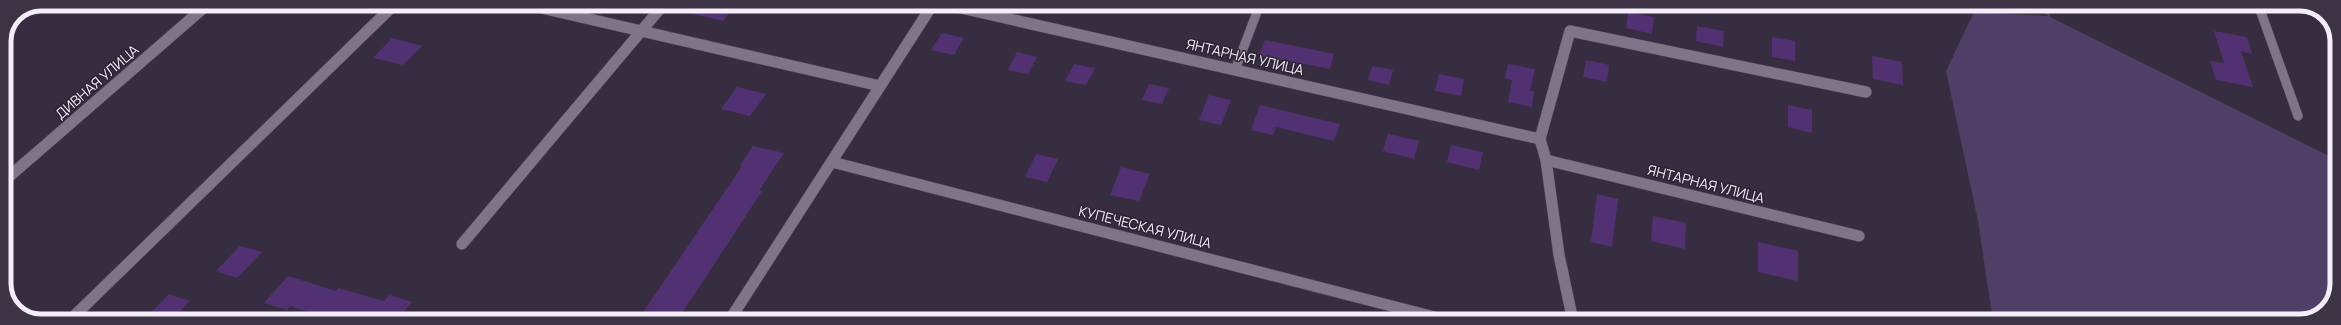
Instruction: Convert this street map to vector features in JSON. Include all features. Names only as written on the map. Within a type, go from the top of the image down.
[{"type":"street","name":"ДИВНАЯ УЛИЦА","points":[[11,175],[200,11]]},
{"type":"street","points":[[76,314],[388,11]]},
{"type":"street","points":[[554,11],[880,86]]},
{"type":"street","points":[[462,244],[658,11]]},
{"type":"street","points":[[734,314],[928,11]]},
{"type":"street","name":"ЯНТАРНАЯ УЛИЦА","points":[[974,11],[1540,139]]},
{"type":"street","points":[[1572,314],[1559,254],[1546,160],[1540,139],[1570,31],[1866,92]]},
{"type":"street","name":"ЯНТАРНАЯ УЛИЦА","points":[[1546,160],[1858,236]]},
{"type":"street","name":"КУПЕЧЕСКАЯ УЛИЦА","points":[[832,162],[1423,314]]},
{"type":"lane","points":[[1234,70],[1257,11]]},
{"type":"lane","points":[[2260,11],[2298,116]]},
{"type":"shaded area","points":[[2041,11],[2050,11],[2050,17],[2330,157],[2330,288],[2326,299],[2320,306],[2315,310],[2300,314],[1992,314],[1978,221],[1946,71],[1974,12],[2049,16]]},
{"type":"building","points":[[680,11],[731,11],[723,21]]},
{"type":"building","points":[[1628,12],[1654,17],[1652,34],[1626,28]]},
{"type":"building","points":[[1697,26],[1724,31],[1723,47],[1696,41]]},
{"type":"building","points":[[2214,31],[2247,37],[2252,54],[2241,51],[2253,87],[2216,80],[2210,61],[2224,63]]},
{"type":"building","points":[[942,33],[964,38],[954,55],[931,50]]},
{"type":"building","points":[[1772,37],[1795,41],[1795,61],[1772,57]]},
{"type":"building","points":[[392,38],[422,46],[403,65],[373,58]]},
{"type":"building","points":[[1265,40],[1334,54],[1330,69],[1259,55]]},
{"type":"building","points":[[1017,52],[1037,57],[1028,74],[1008,70]]},
{"type":"building","points":[[1872,56],[1902,62],[1903,85],[1873,79]]},
{"type":"building","points":[[1586,60],[1609,65],[1607,82],[1583,77]]},
{"type":"building","points":[[1074,64],[1095,68],[1086,85],[1065,81]]},
{"type":"building","points":[[1508,64],[1535,69],[1530,91],[1534,91],[1532,107],[1508,102],[1512,80],[1505,78]]},
{"type":"building","points":[[1372,66],[1393,70],[1389,85],[1368,80]]},
{"type":"building","points":[[1439,74],[1464,79],[1461,96],[1435,91]]},
{"type":"building","points":[[1149,84],[1169,88],[1162,104],[1142,100]]},
{"type":"building","points":[[737,87],[766,94],[750,116],[721,109]]},
{"type":"building","points":[[1209,95],[1231,100],[1221,125],[1199,120]]},
{"type":"building","points":[[1260,105],[1340,124],[1334,141],[1276,127],[1273,135],[1251,130]]},
{"type":"building","points":[[1788,105],[1812,110],[1812,133],[1788,127]]},
{"type":"building","points":[[1388,134],[1419,141],[1414,159],[1383,151]]},
{"type":"building","points":[[1451,145],[1483,152],[1479,170],[1447,162]]},
{"type":"building","points":[[753,146],[784,153],[759,191],[762,191],[681,314],[642,314],[742,166],[740,165]]},
{"type":"building","points":[[1036,154],[1058,159],[1047,182],[1025,177]]},
{"type":"building","points":[[1121,167],[1150,174],[1139,201],[1110,195]]},
{"type":"building","points":[[1597,194],[1618,199],[1612,247],[1591,242]]},
{"type":"building","points":[[1653,216],[1686,223],[1685,249],[1651,241]]},
{"type":"building","points":[[1758,242],[1798,251],[1798,281],[1758,272]]},
{"type":"building","points":[[240,246],[262,252],[237,278],[216,271]]},
{"type":"building","points":[[288,276],[336,291],[338,288],[384,301],[389,295],[412,302],[402,314],[314,314],[290,306],[287,310],[264,303]]},
{"type":"building","points":[[169,294],[190,301],[178,314],[150,314]]}]
